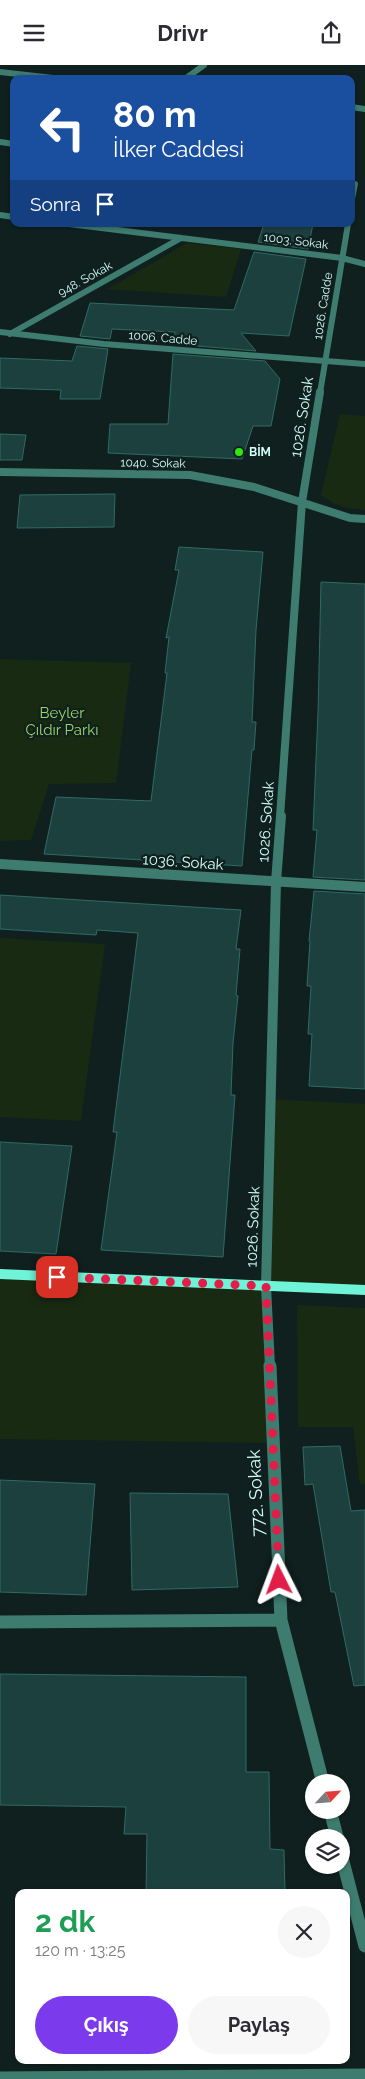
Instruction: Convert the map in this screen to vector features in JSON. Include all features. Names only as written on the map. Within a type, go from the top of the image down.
[{"type":"main road","points":[[0,1274],[365,1290]]},
{"type":"street","points":[[190,75],[204,65]]},
{"type":"street","points":[[0,72],[27,75]]},
{"type":"street","name":"1003. Sokak","points":[[93,227],[342,258],[365,264]]},
{"type":"street","name":"1026. Cadde","points":[[325,362],[347,227]]},
{"type":"street","name":"948. Sokak","points":[[0,339],[181,238]]},
{"type":"street","name":"1006. Cadde","points":[[0,332],[104,344],[365,364]]},
{"type":"street","name":"1026. Sokak","points":[[266,1286],[276,882],[302,502],[325,362]]},
{"type":"street","name":"1040. Sokak","points":[[0,472],[190,475],[254,487],[350,518],[365,519]]},
{"type":"street","name":"1036. Sokak","points":[[0,864],[365,887]]},
{"type":"street","name":"772. Sokak","points":[[266,1286],[281,1620],[321,1774]]},
{"type":"street","points":[[0,1622],[281,1620]]},
{"type":"street","points":[[346,1874],[365,1946]]},
{"type":"street","points":[[0,2078],[365,2075]]},
{"type":"green space","points":[[187,243],[241,249],[226,297],[108,289]]},
{"type":"green space","points":[[340,414],[365,416],[365,510],[342,506],[331,502],[321,495]]},
{"type":"green space","name":"Beyler Çıldır Parkı","points":[[0,659],[131,663],[116,783],[49,784],[31,840],[0,841]]},
{"type":"green space","points":[[0,938],[105,944],[81,1121],[0,1117]]},
{"type":"green space","points":[[271,1099],[365,1104],[365,1290],[266,1287],[273,1443],[0,1439],[0,1274],[265,1286]]},
{"type":"green space","points":[[297,1305],[365,1308],[365,1484],[360,1485],[353,1427],[298,1427]]},
{"type":"building","points":[[263,227],[312,227],[308,249],[258,242]]},
{"type":"building","points":[[254,252],[306,259],[289,336],[241,333],[256,351],[174,344],[175,332],[112,329],[110,339],[80,336],[90,303],[234,310]]},
{"type":"building","points":[[77,346],[108,349],[100,399],[60,399],[61,390],[0,388],[0,358],[72,361]]},
{"type":"building","points":[[173,354],[265,361],[280,379],[271,426],[253,426],[242,459],[108,453],[110,424],[168,424]]},
{"type":"building","points":[[0,434],[26,435],[22,460],[0,460]]},
{"type":"building","points":[[115,494],[114,527],[17,528],[20,495]]},
{"type":"building","points":[[179,547],[263,552],[256,630],[252,722],[256,722],[242,866],[44,854],[56,797],[151,801],[167,673],[165,673],[169,637],[166,638],[179,570],[175,570]]},
{"type":"building","points":[[321,582],[365,584],[365,880],[313,877],[317,830],[313,830]]},
{"type":"building","points":[[314,891],[365,894],[365,1089],[309,1086],[312,1034],[308,1034],[311,986],[307,986]]},
{"type":"building","points":[[0,895],[241,910],[236,949],[240,949],[231,1095],[235,1095],[223,1257],[101,1250],[117,1132],[113,1132],[138,933],[97,930],[96,935],[0,929]]},
{"type":"building","points":[[0,1142],[72,1146],[56,1254],[0,1251]]},
{"type":"building","points":[[340,1446],[351,1511],[365,1510],[365,1685],[354,1686],[335,1592],[331,1592],[313,1484],[305,1485],[303,1447]]},
{"type":"building","points":[[0,1480],[95,1484],[86,1595],[0,1592]]},
{"type":"building","points":[[130,1493],[228,1494],[238,1587],[132,1590]]},
{"type":"building","points":[[0,1674],[246,1677],[246,1772],[269,1772],[270,1849],[284,1850],[285,1889],[146,1889],[147,1834],[124,1834],[126,1807],[0,1805]]},
{"type":"place","name":"BİM","points":[[239,452]]},
{"type":"route","points":[[57,1277],[266,1286],[279,1580]]}]
